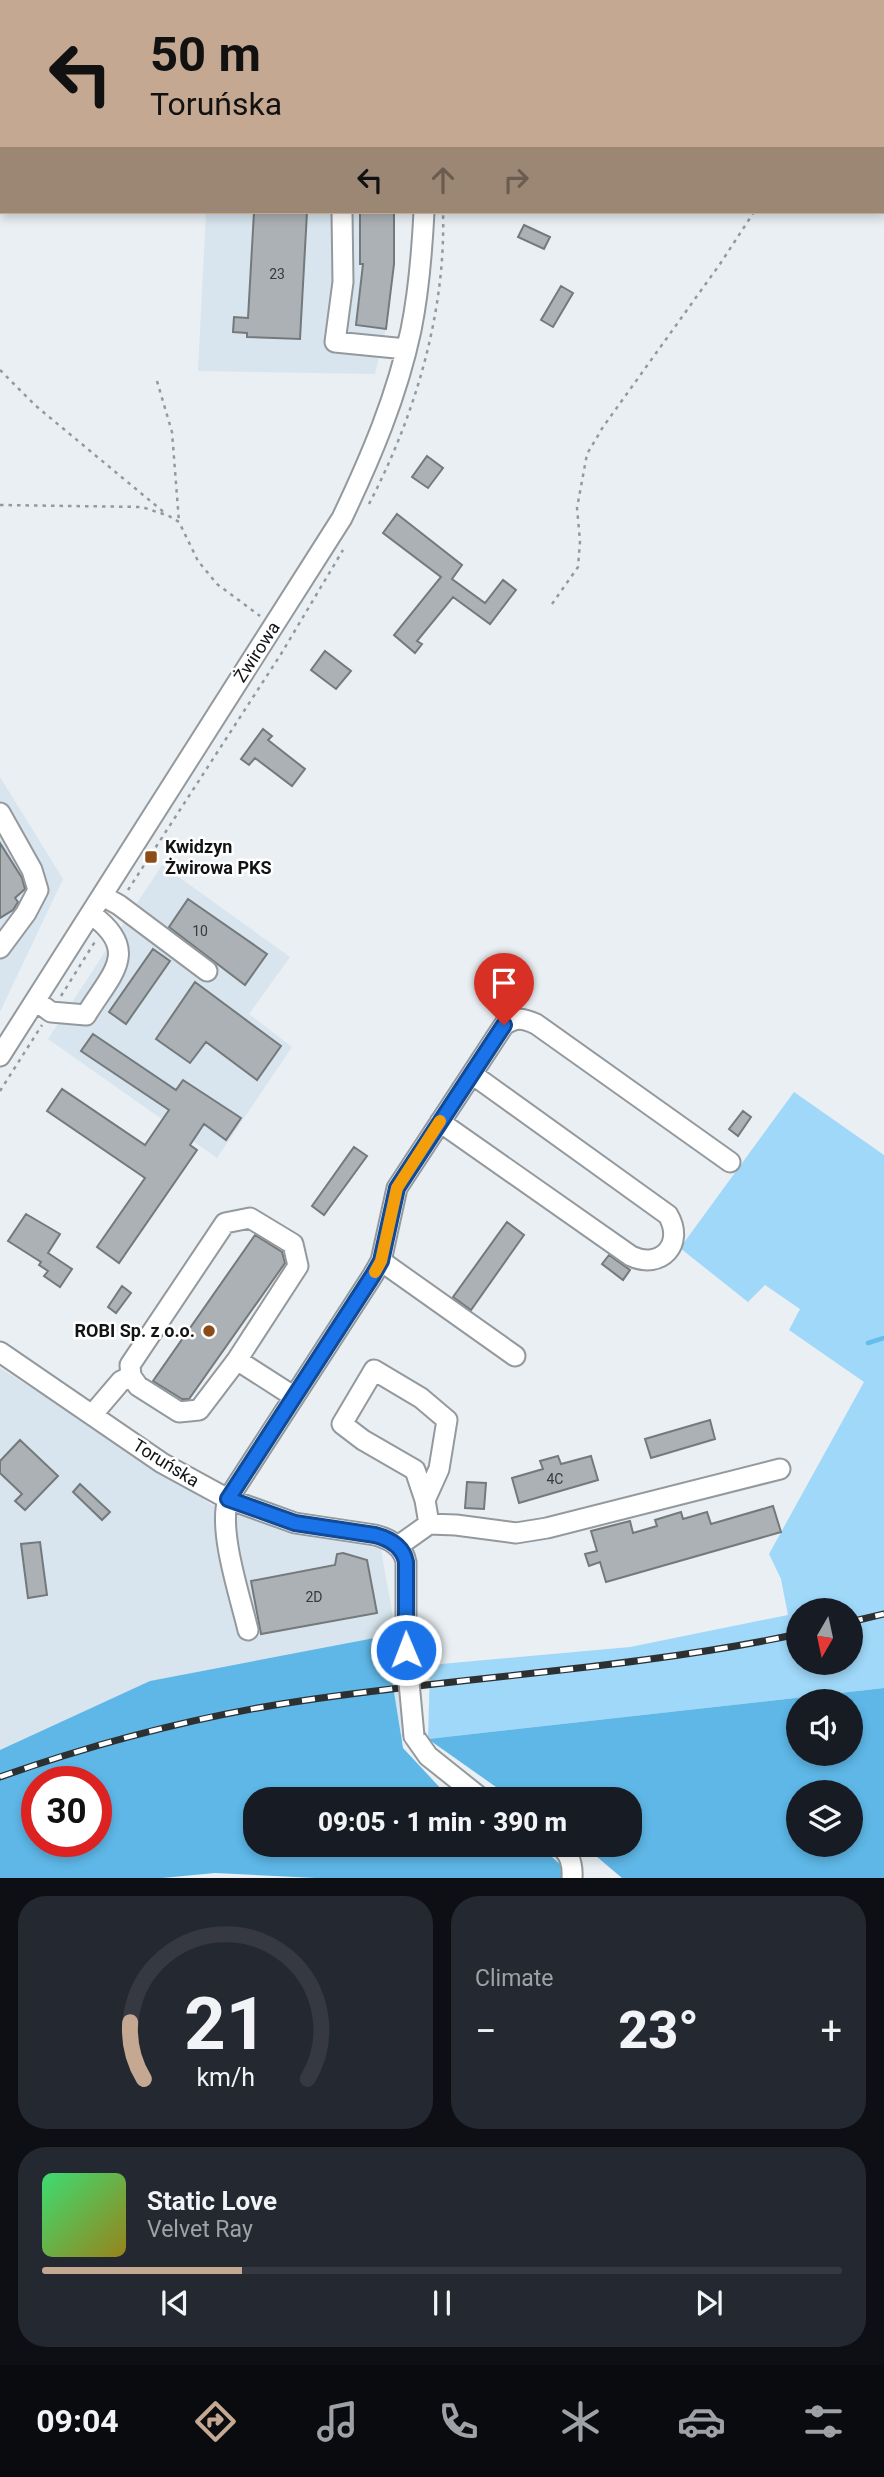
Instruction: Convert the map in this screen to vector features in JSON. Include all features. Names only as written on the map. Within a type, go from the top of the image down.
[{"type":"street","points":[[342,214],[343,282],[335,342],[406,349]]},
{"type":"street","name":"Żwirowa","points":[[0,1056],[342,518],[371,458],[394,394],[406,349],[421,264],[424,214]]},
{"type":"street","points":[[0,813],[32,870],[38,890],[26,913],[0,948]]},
{"type":"street","points":[[103,896],[207,971]]},
{"type":"street","points":[[36,1001],[51,1012],[86,1015],[120,959],[118,939],[106,925],[91,914]]},
{"type":"street","points":[[248,1630],[225,1528],[224,1510],[228,1499],[381,1261],[397,1188],[504,1025],[512,1019],[523,1018],[536,1024],[730,1162]]},
{"type":"street","points":[[440,1122],[631,1256],[643,1261],[654,1261],[663,1256],[674,1241],[674,1225],[668,1215],[472,1074]]},
{"type":"street","points":[[250,1218],[293,1244],[298,1266],[237,1360],[199,1410],[190,1413],[178,1412],[138,1386],[131,1376],[130,1365],[225,1223],[250,1218]]},
{"type":"street","points":[[381,1261],[515,1356]]},
{"type":"street","name":"Toruńska","points":[[0,1352],[162,1463],[228,1499],[295,1523],[375,1535],[398,1546]]},
{"type":"street","points":[[237,1360],[293,1396]]},
{"type":"street","points":[[425,1500],[439,1469],[447,1420],[421,1398],[374,1370],[342,1424],[363,1440],[415,1470],[425,1500],[429,1524]]},
{"type":"street","points":[[92,1415],[121,1381],[131,1376]]},
{"type":"street","points":[[467,1787],[428,1756],[414,1736],[406,1650],[406,1562],[405,1553],[398,1546],[429,1524],[516,1533],[547,1528],[780,1469]]},
{"type":"path","points":[[552,604],[578,568],[580,541],[577,508],[587,454],[603,427],[753,214]]},
{"type":"path","points":[[0,370],[36,406],[179,522]]},
{"type":"path","points":[[156,381],[172,432],[179,522],[198,561],[217,584],[274,626]]},
{"type":"path","points":[[0,505],[142,507],[169,516]]},
{"type":"shaded area","points":[[206,214],[394,214],[394,264],[386,329],[375,374],[198,371]]},
{"type":"shaded area","points":[[0,777],[63,879],[0,1012]]},
{"type":"shaded area","points":[[162,865],[290,957],[249,1014],[292,1047],[217,1158],[48,1039]]},
{"type":"shaded area","points":[[794,1092],[884,1155],[884,1688],[863,1690],[786,1689],[786,1699],[428,1739],[430,1665],[630,1647],[786,1615],[786,1675],[863,1675],[863,1598],[786,1598],[786,1605],[781,1579],[769,1554],[864,1382],[789,1330],[800,1309],[765,1285],[748,1302],[680,1248]]},
{"type":"shaded area","points":[[0,1368],[170,1475],[212,1505],[224,1510],[380,1544],[394,1623],[404,1741],[112,1780],[112,1766],[21,1766],[21,1857],[0,1878]]},
{"type":"shaded area","points":[[385,1636],[403,1748],[439,1787],[243,1787],[243,1857],[552,1857],[563,1867],[563,1878],[316,1878],[215,1873],[162,1878],[0,1878],[0,1750],[150,1681]]},
{"type":"shaded area","points":[[884,1688],[884,1878],[622,1878],[597,1857],[642,1857],[642,1787],[496,1787],[428,1739],[786,1699],[786,1766],[863,1766],[863,1690]]},
{"type":"building","points":[[254,214],[307,214],[300,339],[247,337],[247,333],[233,332],[234,317],[248,318]]},
{"type":"building","points":[[360,214],[394,214],[394,264],[386,329],[356,325],[363,264],[360,264]]},
{"type":"building","points":[[524,225],[550,237],[544,249],[518,237]]},
{"type":"building","points":[[561,286],[573,293],[553,327],[541,320]]},
{"type":"building","points":[[427,456],[443,468],[428,488],[412,477]]},
{"type":"building","points":[[397,514],[462,565],[452,579],[485,603],[503,580],[516,590],[490,624],[453,597],[417,641],[422,644],[415,653],[394,635],[441,577],[383,533]]},
{"type":"building","points":[[325,651],[351,671],[336,689],[311,670]]},
{"type":"building","points":[[263,729],[272,736],[268,740],[305,769],[292,786],[255,758],[249,765],[241,759]]},
{"type":"building","points":[[0,843],[22,878],[25,889],[15,898],[18,902],[13,910],[0,918]]},
{"type":"building","points":[[188,899],[267,954],[245,985],[169,927]]},
{"type":"building","points":[[153,949],[170,961],[126,1024],[109,1012]]},
{"type":"building","points":[[195,982],[281,1046],[257,1080],[206,1042],[190,1063],[156,1039]]},
{"type":"building","points":[[93,1034],[176,1090],[183,1080],[241,1118],[226,1140],[204,1124],[190,1145],[197,1150],[119,1263],[97,1247],[145,1178],[47,1111],[62,1089],[145,1145],[169,1110],[81,1051]]},
{"type":"building","points":[[743,1111],[751,1117],[738,1136],[729,1129]]},
{"type":"building","points":[[354,1147],[367,1156],[324,1215],[312,1206]]},
{"type":"building","points":[[26,1214],[60,1234],[48,1253],[72,1269],[60,1287],[44,1276],[48,1271],[39,1265],[41,1262],[8,1241]]},
{"type":"building","points":[[507,1222],[524,1235],[471,1310],[453,1297]]},
{"type":"building","points":[[255,1235],[282,1252],[285,1263],[189,1399],[182,1399],[153,1381]]},
{"type":"building","points":[[609,1255],[630,1270],[623,1280],[602,1264]]},
{"type":"building","points":[[122,1286],[131,1293],[116,1313],[108,1307]]},
{"type":"building","points":[[710,1420],[715,1439],[651,1458],[645,1439]]},
{"type":"building","points":[[20,1440],[58,1476],[25,1510],[15,1501],[22,1494],[0,1473],[0,1461]]},
{"type":"building","points":[[558,1456],[561,1464],[591,1456],[598,1480],[519,1503],[512,1478],[543,1469],[540,1461]]},
{"type":"building","points":[[467,1482],[486,1483],[484,1509],[465,1508]]},
{"type":"building","points":[[80,1484],[110,1512],[102,1520],[73,1492]]},
{"type":"building","points":[[773,1506],[781,1532],[606,1582],[600,1562],[589,1566],[585,1554],[597,1551],[591,1531],[630,1521],[633,1533],[657,1526],[655,1520],[681,1512],[683,1519],[707,1512],[711,1524]]},
{"type":"building","points":[[40,1542],[47,1595],[28,1598],[21,1544]]},
{"type":"building","points":[[343,1553],[367,1560],[377,1613],[261,1634],[251,1581],[335,1565],[337,1554]]},
{"type":"waterway","points":[[868,1343],[884,1338]]},
{"type":"railway","points":[[863,1619],[884,1614]]},
{"type":"railway","points":[[0,1777],[155,1730],[234,1712],[374,1691],[678,1655],[786,1636]]},
{"type":"slow traffic","points":[[375,1272],[381,1261],[397,1188],[440,1121]]},
{"type":"place","name":"Kwidzyn Żwirowa PKS","points":[[151,857]]},
{"type":"place","name":"ROBI Sp. z o.o.","points":[[209,1331]]},
{"type":"route","points":[[406,1650],[406,1562],[405,1553],[398,1546],[375,1535],[295,1523],[228,1499],[373,1275],[381,1261],[397,1188],[504,1025]]}]
